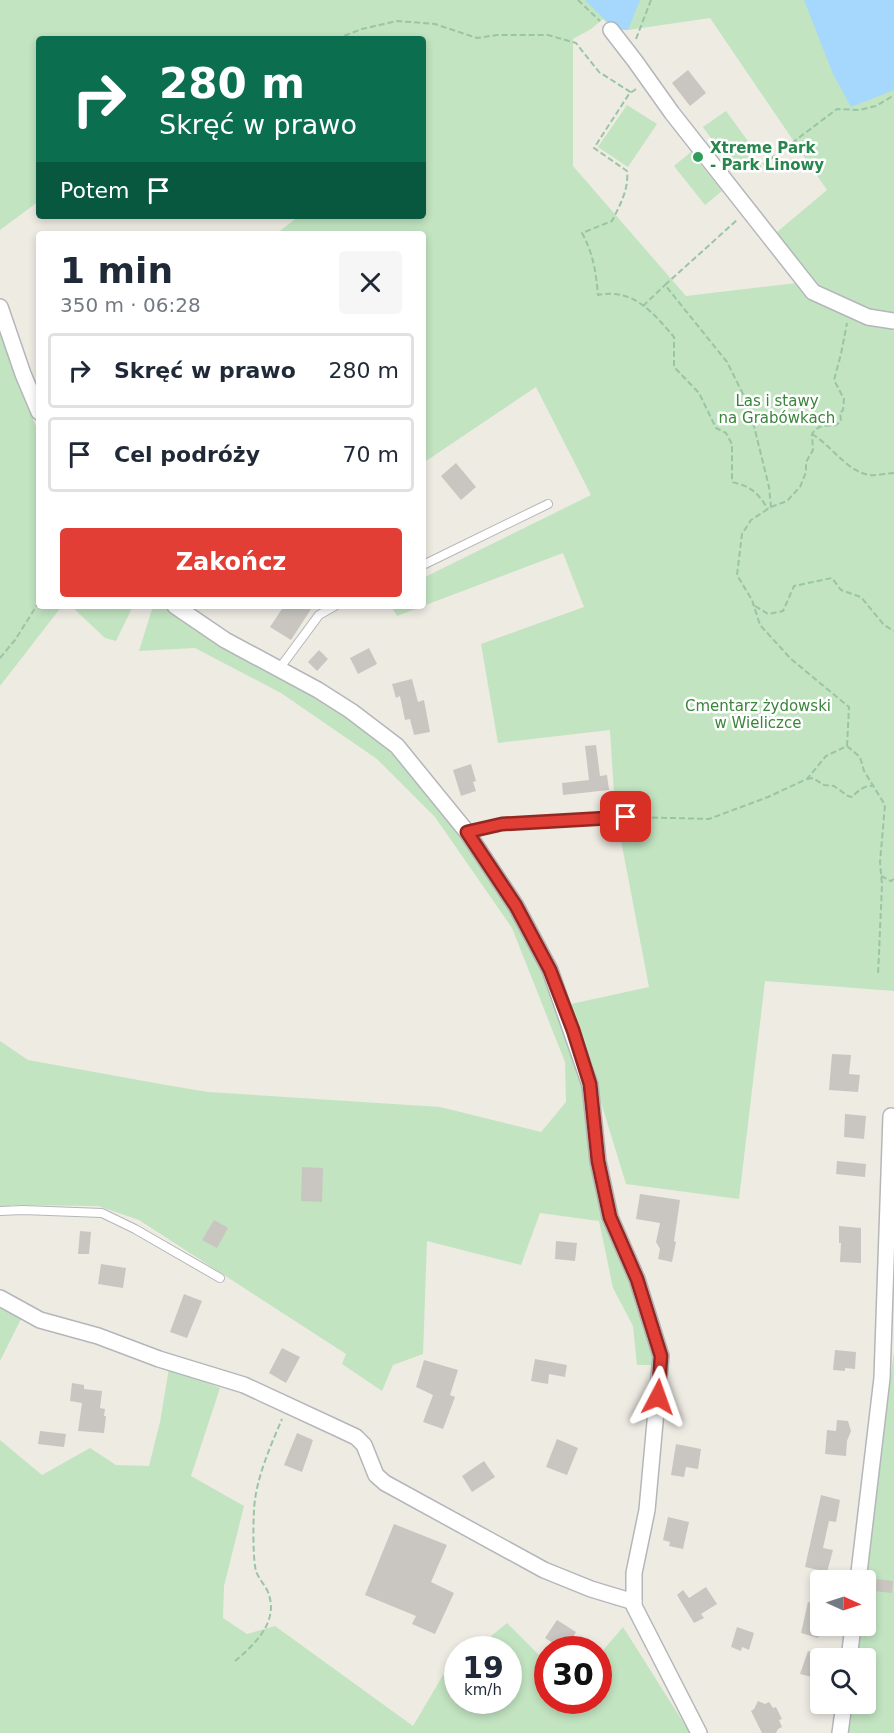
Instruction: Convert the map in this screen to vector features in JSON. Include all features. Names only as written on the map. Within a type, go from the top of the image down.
[{"type":"street","points":[[611,30],[672,114],[813,292],[868,317],[894,321]]},
{"type":"street","points":[[0,307],[36,404]]},
{"type":"street","points":[[179,609],[225,640],[318,690],[351,711],[397,747],[467,832],[516,906],[550,970],[573,1030],[590,1084],[598,1161],[610,1217],[637,1279],[661,1356],[647,1510],[634,1573],[634,1606],[699,1733]]},
{"type":"street","points":[[859,1570],[882,1378],[891,1116]]},
{"type":"street","points":[[0,1298],[40,1320],[98,1336],[159,1359],[244,1385],[356,1437],[364,1446],[376,1475],[385,1484],[544,1570],[591,1589],[634,1602]]},
{"type":"street","points":[[840,1733],[843,1714]]},
{"type":"lane","points":[[426,563],[548,504]]},
{"type":"lane","points":[[279,669],[319,615],[330,609]]},
{"type":"lane","points":[[467,832],[502,824],[626,817],[626,834]]},
{"type":"lane","points":[[0,1211],[102,1213],[135,1229],[220,1278]]},
{"type":"path","points":[[578,0],[611,30]]},
{"type":"path","points":[[630,54],[651,0]]},
{"type":"path","points":[[344,36],[397,21],[435,24],[477,38],[497,34],[548,35],[576,43],[599,72],[632,93]]},
{"type":"path","points":[[649,80],[632,93],[594,148],[627,171],[628,180],[623,199],[612,221],[582,233],[590,247],[596,270],[598,295],[607,293],[634,298],[674,337],[674,367],[699,393],[716,428],[726,433],[732,444],[732,482],[747,486],[760,496],[768,509]]},
{"type":"path","points":[[756,170],[837,110],[859,110],[876,106],[894,97]]},
{"type":"path","points":[[644,306],[748,211]]},
{"type":"path","points":[[665,285],[728,362],[749,406],[769,487],[771,507]]},
{"type":"path","points":[[847,746],[849,707],[791,659],[760,625],[754,606],[737,575],[742,534],[751,520],[771,507],[787,501],[800,487],[806,472],[806,462],[813,450],[812,434],[817,427],[823,424],[836,425],[841,421],[840,412],[843,410],[844,399],[834,380],[849,309]]},
{"type":"path","points":[[812,434],[824,441],[839,458],[858,471],[870,475],[894,473]]},
{"type":"path","points":[[754,606],[768,614],[783,611],[794,586],[832,578],[841,590],[861,597],[884,625],[894,631]]},
{"type":"path","points":[[0,658],[15,640],[36,607]]},
{"type":"path","points":[[807,780],[826,756],[847,746]]},
{"type":"path","points":[[847,746],[860,757],[864,771],[885,805],[880,862],[882,885],[878,975]]},
{"type":"path","points":[[626,817],[709,819],[813,778],[824,785],[834,786],[852,797],[868,785],[873,786]]},
{"type":"path","points":[[881,876],[891,881],[894,879]]},
{"type":"path","points":[[236,1661],[260,1638],[268,1623],[270,1597],[256,1573],[254,1509],[257,1488],[288,1406]]},
{"type":"green space","points":[[0,0],[894,0],[894,991],[765,981],[739,1199],[626,1184],[571,1004],[649,987],[615,809],[610,730],[498,743],[481,644],[584,607],[563,553],[426,605],[426,577],[591,495],[536,387],[426,461],[426,231],[280,231],[295,219],[426,219],[426,36],[36,36],[36,203],[0,230]],"holes":[[[710,18],[827,190],[777,232],[805,274],[797,283],[686,296],[573,166],[573,39],[603,19],[614,29],[628,30]]]},
{"type":"green space","points":[[627,105],[657,124],[628,167],[598,147]]},
{"type":"green space","points":[[726,111],[756,152],[733,169],[703,127]]},
{"type":"green space","points":[[691,152],[722,191],[705,205],[674,166]]},
{"type":"green space","points":[[0,320],[36,426],[36,609],[60,609],[0,686]]},
{"type":"green space","points":[[74,609],[132,609],[116,641],[105,638]]},
{"type":"green space","points":[[152,609],[173,609],[343,712],[406,766],[435,801],[510,906],[541,965],[584,1089],[591,1152],[653,1343],[652,1365],[637,1365],[633,1326],[613,1288],[599,1221],[540,1213],[521,1265],[427,1241],[423,1354],[393,1365],[382,1391],[342,1364],[346,1354],[139,1220],[98,1206],[10,1205],[9,1214],[0,1214],[0,1041],[28,1060],[166,1085],[208,1092],[440,1107],[541,1132],[566,1102],[565,1062],[512,928],[435,817],[377,759],[281,693],[195,648],[139,651]]},
{"type":"green space","points":[[393,609],[415,609],[397,616]]},
{"type":"green space","points":[[0,1304],[23,1315],[0,1361]]},
{"type":"green space","points":[[894,1351],[894,1733],[845,1733],[847,1714],[876,1714],[876,1648],[856,1648],[857,1636],[876,1636],[876,1570],[866,1570]]},
{"type":"green space","points":[[169,1368],[220,1388],[191,1476],[244,1506],[224,1586],[223,1618],[247,1634],[275,1626],[413,1726],[444,1674],[444,1714],[522,1714],[522,1638],[534,1650],[534,1714],[612,1714],[612,1640],[623,1627],[690,1733],[0,1733],[0,1440],[42,1475],[90,1448],[116,1465],[149,1466],[160,1422]]},
{"type":"green space","points":[[507,1623],[520,1636],[491,1636]]},
{"type":"water","points":[[585,0],[640,0],[628,30],[614,29]]},
{"type":"water","points":[[804,0],[894,0],[894,90],[851,107],[833,74]]},
{"type":"building","points":[[688,70],[706,93],[690,106],[672,83]]},
{"type":"building","points":[[456,463],[476,487],[461,500],[441,476]]},
{"type":"building","points":[[282,609],[311,609],[291,640],[270,627]]},
{"type":"building","points":[[369,648],[377,664],[358,674],[350,658]]},
{"type":"building","points":[[319,650],[328,659],[317,671],[308,662]]},
{"type":"building","points":[[412,679],[418,702],[424,700],[430,732],[414,735],[410,719],[405,720],[400,696],[396,698],[392,684]]},
{"type":"building","points":[[596,745],[600,776],[607,775],[609,790],[563,795],[562,783],[589,780],[585,746]]},
{"type":"building","points":[[471,764],[476,781],[473,782],[476,791],[461,796],[453,770]]},
{"type":"building","points":[[832,1054],[851,1055],[849,1074],[860,1075],[858,1092],[829,1090]]},
{"type":"building","points":[[845,1114],[866,1116],[864,1139],[844,1137]]},
{"type":"building","points":[[837,1161],[866,1164],[865,1177],[836,1174]]},
{"type":"building","points":[[302,1167],[323,1168],[322,1202],[301,1201]]},
{"type":"building","points":[[640,1194],[680,1200],[672,1262],[658,1259],[660,1249],[656,1242],[660,1223],[636,1219]]},
{"type":"building","points":[[214,1220],[228,1228],[217,1248],[202,1240]]},
{"type":"building","points":[[839,1226],[861,1228],[861,1263],[840,1262]]},
{"type":"building","points":[[80,1231],[91,1232],[89,1254],[78,1254]]},
{"type":"building","points":[[556,1241],[577,1243],[575,1261],[555,1259]]},
{"type":"building","points":[[101,1264],[126,1268],[123,1288],[98,1284]]},
{"type":"building","points":[[184,1294],[202,1301],[187,1338],[170,1332]]},
{"type":"building","points":[[282,1348],[300,1357],[286,1383],[269,1373]]},
{"type":"building","points":[[835,1350],[856,1352],[855,1369],[833,1370]]},
{"type":"building","points":[[535,1359],[567,1365],[565,1377],[549,1374],[548,1384],[531,1381]]},
{"type":"building","points":[[424,1360],[458,1370],[450,1395],[455,1397],[443,1429],[423,1422],[433,1395],[416,1387]]},
{"type":"building","points":[[72,1383],[84,1385],[84,1389],[102,1391],[100,1408],[105,1409],[104,1416],[106,1416],[104,1433],[78,1431],[82,1403],[70,1401]]},
{"type":"building","points":[[837,1420],[848,1421],[851,1431],[847,1441],[846,1456],[825,1454],[827,1430],[836,1431]]},
{"type":"building","points":[[40,1431],[66,1434],[64,1447],[38,1444]]},
{"type":"building","points":[[297,1433],[313,1440],[302,1472],[284,1465]]},
{"type":"building","points":[[557,1439],[578,1448],[567,1475],[546,1467]]},
{"type":"building","points":[[676,1444],[701,1449],[698,1469],[686,1467],[684,1477],[671,1475]]},
{"type":"building","points":[[484,1461],[495,1477],[472,1492],[462,1476]]},
{"type":"building","points":[[821,1495],[840,1500],[836,1522],[829,1521],[823,1548],[833,1550],[828,1570],[805,1567]]},
{"type":"building","points":[[668,1517],[689,1522],[683,1549],[669,1546],[670,1542],[663,1540]]},
{"type":"building","points":[[394,1524],[447,1545],[431,1582],[454,1593],[435,1634],[412,1624],[416,1616],[365,1595]]},
{"type":"building","points":[[877,1579],[893,1581],[892,1593],[876,1591]]},
{"type":"building","points":[[706,1587],[717,1604],[701,1614],[704,1618],[694,1623],[677,1595],[683,1590],[689,1598]]},
{"type":"building","points":[[808,1602],[810,1603],[810,1636],[801,1633]]},
{"type":"building","points":[[557,1620],[576,1632],[574,1636],[546,1636]]},
{"type":"building","points":[[737,1627],[754,1633],[749,1650],[742,1647],[741,1651],[731,1647]]},
{"type":"building","points":[[808,1651],[810,1652],[810,1676],[800,1674]]},
{"type":"building","points":[[758,1701],[765,1704],[769,1702],[773,1708],[776,1707],[782,1719],[779,1720],[782,1727],[776,1733],[762,1733],[751,1711]]},
{"type":"place","name":"Xtreme Park - Park Linowy","points":[[698,157]]},
{"type":"route","points":[[626,817],[502,824],[467,832],[516,906],[550,970],[573,1030],[590,1084],[598,1161],[610,1217],[637,1279],[661,1356],[658,1397]]},
{"type":"park label","name":"Las i stawy na Grabówkach","points":[[777,410]]},
{"type":"park label","name":"Cmentarz żydowski w Wieliczce","points":[[758,714]]}]
